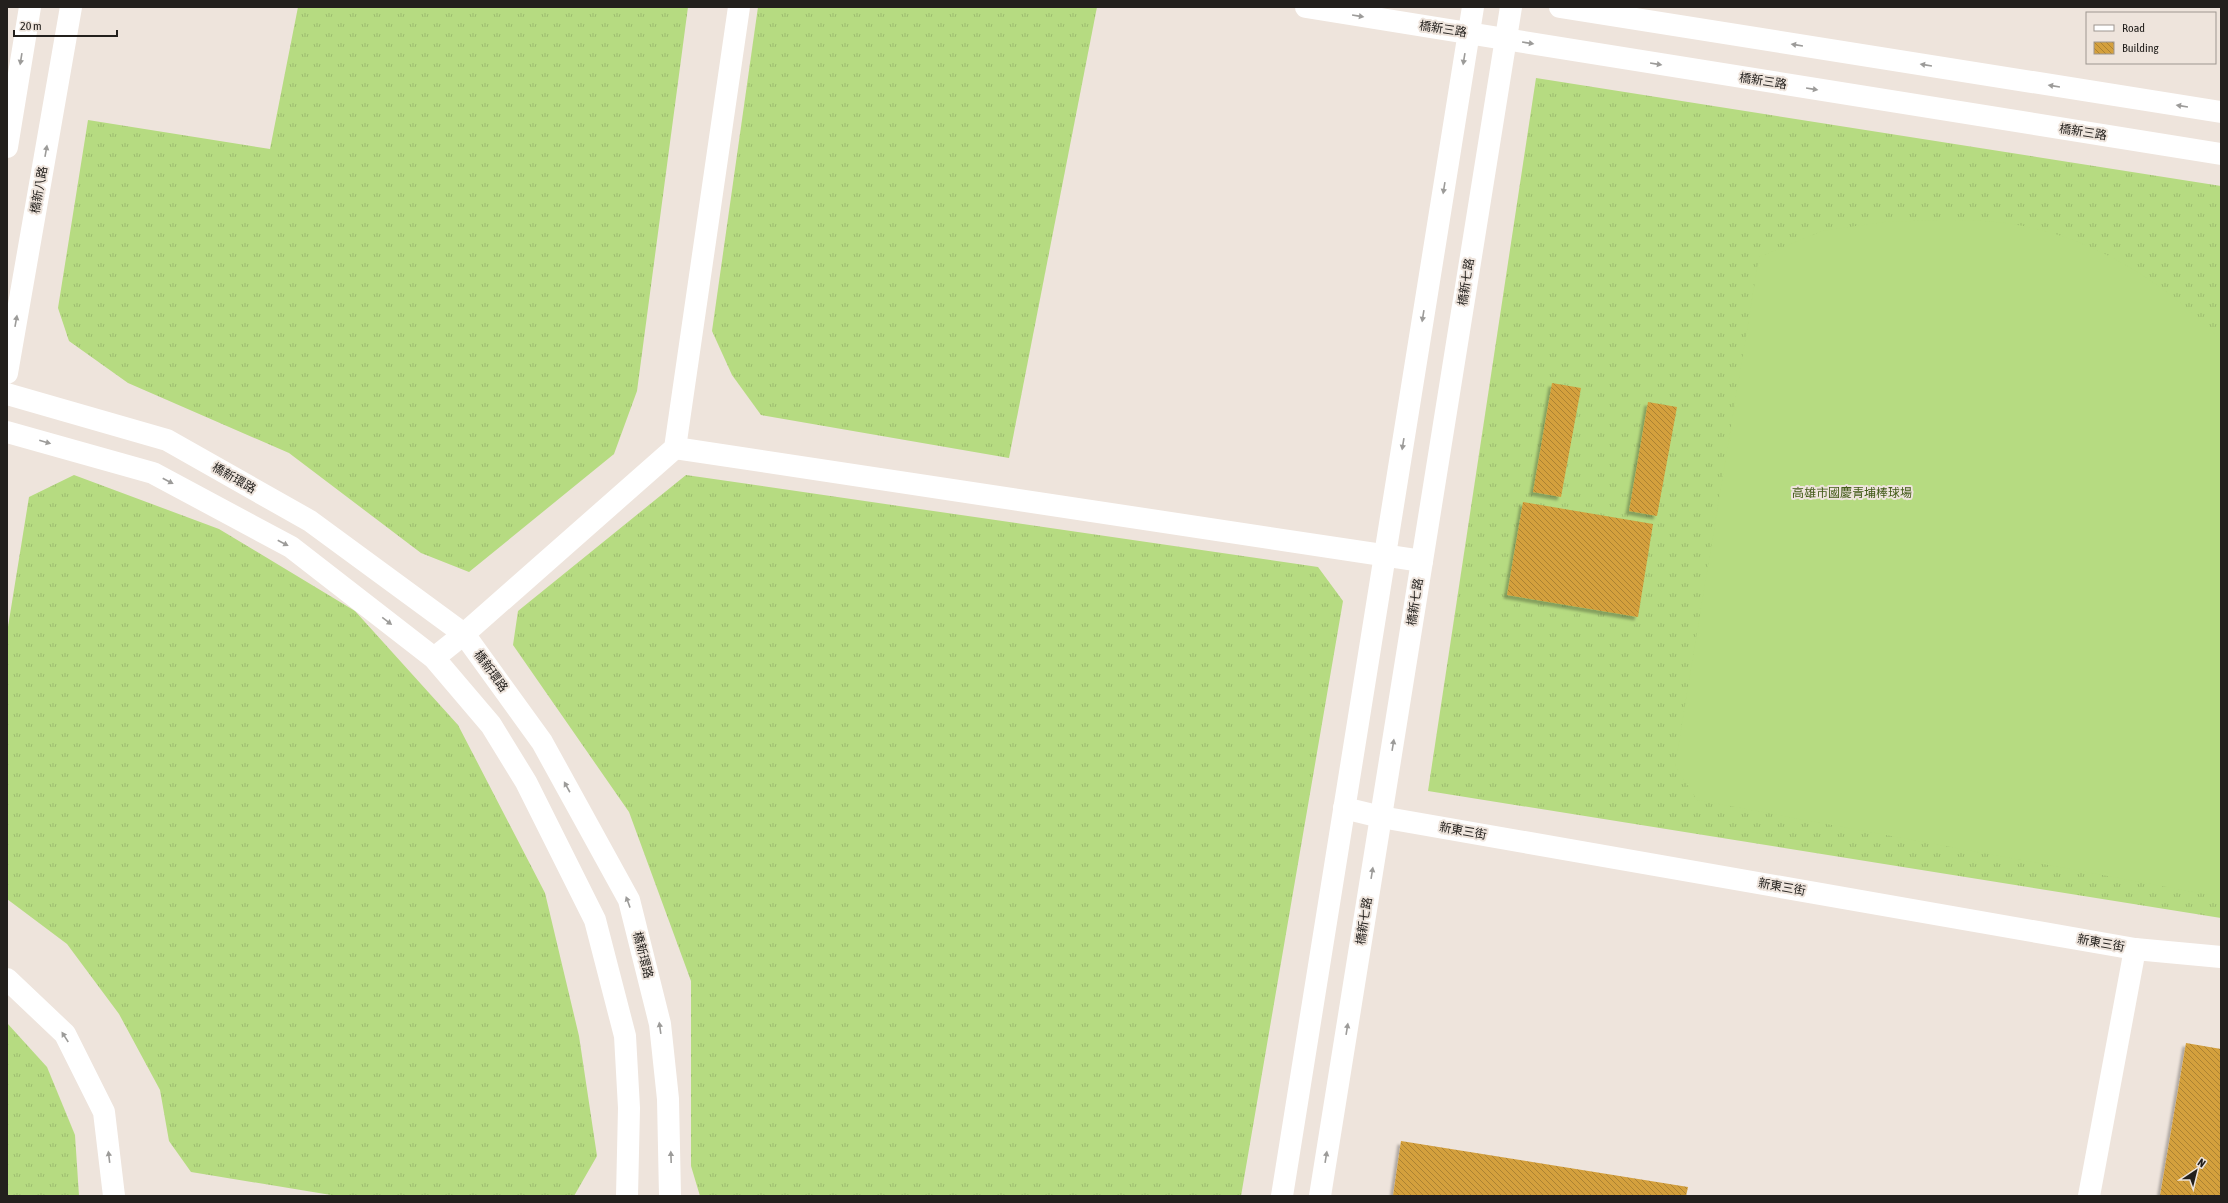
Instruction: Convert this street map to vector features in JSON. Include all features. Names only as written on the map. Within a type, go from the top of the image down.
[{"type":"street","points":[[7,147],[30,7]]},
{"type":"street","name":"橋新八路","points":[[7,373],[71,7]]},
{"type":"street","points":[[434,658],[464,634],[675,448],[739,7]]},
{"type":"street","name":"橋新三路","points":[[1306,7],[2221,154]]},
{"type":"street","points":[[1282,1196],[1473,7]]},
{"type":"street","name":"橋新七路","points":[[1320,1196],[1506,40],[1510,7]]},
{"type":"street","points":[[1560,7],[2221,112]]},
{"type":"street","name":"橋新環路","points":[[7,394],[167,440],[310,522],[464,634],[542,742],[629,900],[660,1024],[668,1099],[670,1196]]},
{"type":"street","points":[[7,432],[153,473],[291,547],[434,658],[491,725],[526,782],[594,920],[625,1036],[630,1108],[627,1196]]},
{"type":"street","points":[[675,448],[1385,554],[1422,561]]},
{"type":"street","name":"新東三街","points":[[1344,808],[1381,817],[2135,949],[2221,957]]},
{"type":"street","points":[[2089,1196],[2135,949]]},
{"type":"street","points":[[7,979],[65,1034],[104,1112],[114,1196]]},
{"type":"green space","points":[[298,7],[688,7],[637,391],[614,454],[469,572],[421,553],[289,453],[128,383],[69,341],[58,308],[88,120],[270,149]]},
{"type":"green space","points":[[758,7],[1097,7],[1009,458],[761,415],[732,375],[712,331]]},
{"type":"green space","name":"高雄市國慶青埔棒球場","points":[[1536,78],[2221,186],[2221,918],[1428,791]]},
{"type":"green space","points":[[1938,220],[1989,221],[2028,227],[2059,235],[2090,247],[2119,261],[2147,278],[2198,318],[2221,341],[2221,887],[2210,895],[1697,800],[1675,766],[1759,257],[1822,231],[1884,222]]},
{"type":"green space","points":[[74,475],[219,529],[355,611],[458,725],[545,893],[579,1036],[597,1156],[574,1196],[337,1196],[191,1172],[169,1141],[160,1090],[119,1014],[67,944],[7,899],[7,633],[29,497]]},
{"type":"green space","points":[[686,475],[1318,567],[1343,601],[1241,1196],[700,1196],[691,1166],[691,981],[629,812],[513,645],[518,611]]},
{"type":"green space","points":[[7,1023],[47,1067],[75,1135],[79,1196],[7,1196]]},
{"type":"building","points":[[1552,383],[1581,388],[1561,497],[1533,492]]},
{"type":"building","points":[[1648,402],[1677,407],[1657,516],[1629,511]]},
{"type":"building","points":[[1523,502],[1653,524],[1638,617],[1507,595]]},
{"type":"building","points":[[2186,1043],[2221,1049],[2221,1196],[2160,1196]]},
{"type":"building","points":[[1401,1141],[1688,1187],[1686,1196],[1393,1196]]}]
